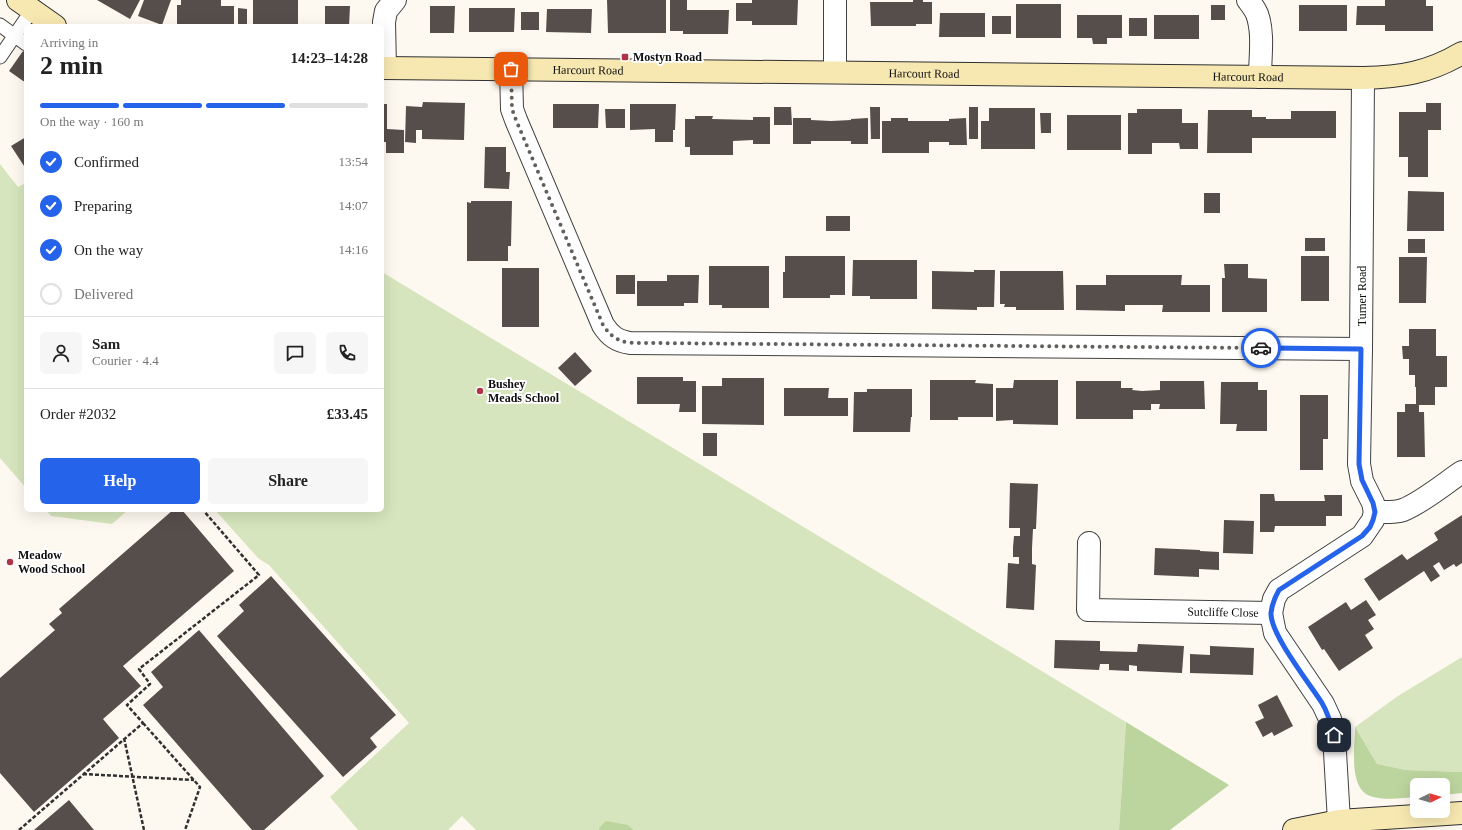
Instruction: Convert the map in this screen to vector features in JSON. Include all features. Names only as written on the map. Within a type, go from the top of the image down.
[{"type":"street","points":[[384,68],[384,22],[386,11],[395,0]]},
{"type":"street","points":[[835,0],[835,72]]},
{"type":"street","points":[[1248,0],[1256,12],[1259,20],[1260,77]]},
{"type":"street","points":[[25,5],[52,24]]},
{"type":"street","name":"Harcourt Road","points":[[384,68],[1363,78],[1409,74],[1430,68],[1462,53]]},
{"type":"street","points":[[511,69],[512,109],[516,120],[603,325],[614,339],[646,343],[1361,349]]},
{"type":"street","name":"Turner Road","points":[[1363,78],[1359,464],[1362,480],[1373,503],[1375,512]]},
{"type":"street","points":[[1375,512],[1394,512],[1403,510],[1462,472]]},
{"type":"street","name":"Sutcliffe Close","points":[[1089,543],[1088,610],[1271,613],[1274,598],[1279,590],[1362,536],[1373,520],[1375,512]]},
{"type":"street","points":[[1271,613],[1276,633],[1323,704],[1330,718],[1334,735],[1339,821]]},
{"type":"street","points":[[1294,830],[1339,821],[1462,813]]},
{"type":"lane","points":[[0,57],[14,36],[25,5]]},
{"type":"lane","points":[[0,25],[24,43]]},
{"type":"path","points":[[184,830],[200,787],[127,705],[150,684],[139,669],[259,575],[205,512]]},
{"type":"path","points":[[18,830],[143,722]]},
{"type":"path","points":[[124,738],[144,830]]},
{"type":"path","points":[[84,774],[194,780]]},
{"type":"green space","points":[[0,164],[18,187],[24,184],[24,486],[0,458]]},
{"type":"green space","name":"Bushey Meads School","points":[[384,273],[1126,722],[1119,830],[634,830],[628,825],[599,828],[599,830],[476,830],[462,816],[448,830],[358,830],[330,797],[409,723],[269,565],[259,559],[217,512],[384,512]]},
{"type":"green space","points":[[48,512],[126,512],[112,524],[51,516]]},
{"type":"green space","points":[[1462,657],[1462,772],[1406,770],[1377,764],[1355,727],[1398,696]]},
{"type":"green space","points":[[1126,722],[1229,785],[1170,830],[1119,830]]},
{"type":"green space","points":[[1355,727],[1377,764],[1406,770],[1462,772],[1462,793],[1450,794],[1450,778],[1410,778],[1410,797],[1387,799],[1375,798],[1363,791],[1358,784],[1354,765]]},
{"type":"green space","points":[[606,821],[628,825],[634,830],[599,830],[599,828]]},
{"type":"building","points":[[97,0],[140,0],[130,19]]},
{"type":"building","points":[[144,0],[171,0],[162,24],[138,16]]},
{"type":"building","points":[[181,0],[221,0],[221,6],[234,6],[234,24],[177,24],[177,5],[181,5]]},
{"type":"building","points":[[253,0],[298,0],[298,24],[253,24]]},
{"type":"building","points":[[607,0],[666,0],[666,33],[608,33]]},
{"type":"building","points":[[670,0],[687,0],[687,10],[729,10],[728,34],[683,34],[683,31],[670,31]]},
{"type":"building","points":[[752,0],[798,0],[797,25],[752,25],[752,21],[736,21],[736,3],[752,3]]},
{"type":"building","points":[[913,0],[932,2],[932,24],[916,24],[916,26],[871,26],[870,2],[913,2]]},
{"type":"building","points":[[1385,0],[1426,0],[1426,6],[1433,6],[1433,31],[1385,31],[1385,25],[1356,25],[1357,6],[1385,6]]},
{"type":"building","points":[[1016,4],[1061,4],[1061,38],[1016,38]]},
{"type":"building","points":[[1211,5],[1225,5],[1225,20],[1211,20]]},
{"type":"building","points":[[1299,5],[1347,5],[1347,31],[1299,31]]},
{"type":"building","points":[[325,6],[350,6],[349,24],[325,24]]},
{"type":"building","points":[[430,6],[455,6],[454,33],[430,33]]},
{"type":"building","points":[[238,8],[247,9],[247,24],[238,24]]},
{"type":"building","points":[[469,8],[515,8],[514,32],[469,32]]},
{"type":"building","points":[[547,9],[592,9],[591,33],[546,32]]},
{"type":"building","points":[[521,12],[539,12],[539,30],[521,30]]},
{"type":"building","points":[[940,13],[985,13],[985,37],[939,37]]},
{"type":"building","points":[[1077,15],[1122,15],[1122,38],[1107,38],[1107,44],[1093,44],[1092,38],[1077,38]]},
{"type":"building","points":[[1154,15],[1199,15],[1199,39],[1154,39]]},
{"type":"building","points":[[992,16],[1011,16],[1011,34],[992,34]]},
{"type":"building","points":[[1129,18],[1147,18],[1147,36],[1129,36]]},
{"type":"building","points":[[23,51],[24,52],[24,82],[9,71]]},
{"type":"building","points":[[423,102],[465,103],[464,140],[422,139],[422,130],[416,130],[416,143],[405,142],[406,106],[422,107]]},
{"type":"building","points":[[1426,103],[1441,103],[1441,130],[1428,130],[1428,177],[1408,177],[1408,157],[1399,157],[1399,112],[1426,112]]},
{"type":"building","points":[[384,104],[387,104],[387,129],[404,130],[404,153],[386,153],[386,142],[384,142]]},
{"type":"building","points":[[553,104],[599,104],[598,128],[553,128]]},
{"type":"building","points":[[630,104],[676,104],[673,142],[655,142],[655,129],[630,130]]},
{"type":"building","points":[[774,107],[791,107],[792,125],[774,125]]},
{"type":"building","points":[[870,107],[880,107],[880,139],[871,139]]},
{"type":"building","points":[[969,107],[978,107],[978,139],[969,139]]},
{"type":"building","points":[[989,108],[1035,108],[1035,149],[981,149],[981,121],[989,121]]},
{"type":"building","points":[[605,109],[625,109],[625,128],[606,128]]},
{"type":"building","points":[[1137,109],[1182,109],[1182,123],[1198,123],[1198,149],[1180,149],[1179,143],[1152,143],[1152,154],[1128,154],[1128,113],[1137,113]]},
{"type":"building","points":[[1208,110],[1252,110],[1252,117],[1266,117],[1266,119],[1291,119],[1291,111],[1336,111],[1336,138],[1252,138],[1252,153],[1207,153]]},
{"type":"building","points":[[1040,113],[1051,113],[1051,133],[1041,133]]},
{"type":"building","points":[[1067,115],[1121,115],[1121,150],[1067,150]]},
{"type":"building","points":[[695,116],[713,116],[712,119],[753,120],[753,117],[770,117],[770,144],[753,144],[753,140],[733,141],[733,155],[690,155],[690,147],[685,147],[685,119],[695,119]]},
{"type":"building","points":[[793,118],[811,118],[811,120],[831,121],[868,118],[868,144],[851,144],[851,141],[811,141],[811,144],[793,144]]},
{"type":"building","points":[[891,118],[908,118],[908,121],[949,121],[949,119],[966,118],[967,145],[949,145],[949,142],[929,142],[929,153],[882,153],[882,121],[891,121]]},
{"type":"building","points":[[24,138],[24,166],[11,146]]},
{"type":"building","points":[[485,147],[506,147],[506,172],[510,172],[509,189],[484,188]]},
{"type":"building","points":[[1408,191],[1444,192],[1444,231],[1407,231]]},
{"type":"building","points":[[1204,193],[1220,193],[1220,213],[1204,213]]},
{"type":"building","points":[[471,201],[512,201],[511,246],[508,246],[508,261],[467,261],[467,202],[471,203]]},
{"type":"building","points":[[826,216],[850,216],[850,231],[826,231]]},
{"type":"building","points":[[1305,238],[1325,238],[1325,251],[1305,251]]},
{"type":"building","points":[[1408,239],[1425,239],[1425,253],[1408,253]]},
{"type":"building","points":[[785,256],[845,256],[845,295],[830,295],[830,298],[783,298],[783,272],[785,272]]},
{"type":"building","points":[[1301,256],[1329,256],[1329,301],[1301,301]]},
{"type":"building","points":[[1399,257],[1427,257],[1426,303],[1399,303]]},
{"type":"building","points":[[853,260],[917,260],[917,299],[870,299],[870,296],[852,296]]},
{"type":"building","points":[[1224,264],[1248,264],[1248,278],[1267,279],[1267,312],[1222,312],[1222,278],[1225,278]]},
{"type":"building","points":[[709,266],[769,266],[769,308],[722,308],[722,305],[709,305]]},
{"type":"building","points":[[502,268],[539,268],[539,327],[502,327]]},
{"type":"building","points":[[974,270],[995,270],[994,307],[977,307],[977,310],[932,309],[932,271],[974,272]]},
{"type":"building","points":[[1000,271],[1063,271],[1064,310],[1016,310],[1016,307],[1004,307],[1005,304],[1000,304]]},
{"type":"building","points":[[616,275],[635,275],[635,294],[616,294]]},
{"type":"building","points":[[667,275],[699,275],[698,303],[684,303],[684,306],[637,306],[637,281],[667,281]]},
{"type":"building","points":[[1106,275],[1182,275],[1181,285],[1210,285],[1210,312],[1162,312],[1163,305],[1125,305],[1125,311],[1076,310],[1076,285],[1106,285]]},
{"type":"building","points":[[1409,329],[1436,329],[1436,356],[1447,356],[1447,387],[1435,387],[1435,405],[1419,405],[1419,412],[1424,412],[1425,457],[1397,457],[1397,412],[1405,412],[1405,404],[1416,404],[1415,375],[1409,375],[1409,359],[1403,359],[1402,346],[1409,346]]},
{"type":"building","points":[[575,352],[592,371],[575,386],[558,368]]},
{"type":"building","points":[[637,377],[683,377],[683,381],[696,381],[696,412],[679,412],[680,404],[637,404]]},
{"type":"building","points":[[722,378],[764,378],[764,425],[702,424],[702,386],[722,386]]},
{"type":"building","points":[[930,380],[976,380],[975,383],[993,384],[993,417],[958,417],[958,420],[930,420]]},
{"type":"building","points":[[1014,380],[1058,380],[1058,425],[1013,424],[1013,420],[996,421],[996,388],[1013,388]]},
{"type":"building","points":[[1076,381],[1121,381],[1121,388],[1133,388],[1132,390],[1142,391],[1160,390],[1160,381],[1204,381],[1205,409],[1159,409],[1160,404],[1151,404],[1151,410],[1133,410],[1133,419],[1076,419]]},
{"type":"building","points":[[1221,382],[1258,382],[1258,390],[1267,390],[1267,431],[1236,431],[1237,424],[1220,424]]},
{"type":"building","points":[[784,388],[829,388],[828,398],[848,398],[848,416],[784,416]]},
{"type":"building","points":[[867,389],[912,389],[912,417],[910,432],[853,432],[854,392],[867,392]]},
{"type":"building","points":[[1300,395],[1328,395],[1328,439],[1323,439],[1323,470],[1300,470]]},
{"type":"building","points":[[703,433],[717,433],[717,456],[703,456]]},
{"type":"building","points":[[1010,483],[1038,484],[1036,529],[1033,529],[1032,548],[1032,564],[1036,565],[1034,610],[1006,608],[1008,563],[1019,564],[1019,557],[1013,557],[1013,547],[1014,536],[1020,536],[1020,528],[1009,528]]},
{"type":"building","points":[[1260,494],[1274,494],[1275,501],[1325,501],[1324,495],[1342,495],[1342,516],[1326,516],[1326,526],[1275,526],[1274,532],[1260,532]]},
{"type":"building","points":[[171,512],[184,512],[234,571],[123,666],[141,686],[103,719],[119,738],[34,812],[0,773],[0,678],[55,630],[49,624],[62,613],[59,609]]},
{"type":"building","points":[[1462,515],[1462,563],[1456,567],[1454,564],[1444,570],[1439,562],[1433,566],[1440,576],[1431,582],[1424,571],[1379,601],[1364,579],[1402,554],[1407,560],[1438,540],[1434,533]]},
{"type":"building","points":[[1224,520],[1254,521],[1253,554],[1223,553]]},
{"type":"building","points":[[1155,548],[1219,552],[1219,570],[1199,569],[1199,577],[1154,575]]},
{"type":"building","points":[[271,576],[396,715],[370,738],[377,747],[343,777],[217,636],[244,611],[239,605]]},
{"type":"building","points":[[1366,600],[1376,615],[1368,620],[1374,629],[1365,635],[1373,648],[1339,671],[1324,649],[1322,650],[1308,627],[1346,602],[1351,610]]},
{"type":"building","points":[[199,630],[324,776],[264,830],[252,830],[143,705],[163,687],[151,672]]},
{"type":"building","points":[[1055,640],[1100,641],[1100,651],[1137,652],[1138,644],[1184,646],[1182,673],[1137,671],[1137,666],[1129,665],[1129,671],[1109,670],[1109,664],[1100,664],[1099,670],[1054,668]]},
{"type":"building","points":[[1210,646],[1254,648],[1253,675],[1190,673],[1190,654],[1210,655]]},
{"type":"building","points":[[1277,695],[1293,726],[1274,736],[1272,732],[1263,737],[1255,722],[1264,718],[1258,705]]},
{"type":"building","points":[[69,800],[94,830],[34,830]]},
{"type":"way so far","points":[[511,69],[512,109],[516,120],[603,325],[614,339],[630,343],[1261,348]]},
{"type":"place","name":"Mostyn Road","points":[[625,57]]},
{"type":"place","name":"Bushey Meads School","points":[[480,391]]},
{"type":"place","name":"Meadow Wood School","points":[[10,562]]},
{"type":"route","points":[[1261,348],[1361,349],[1359,464],[1362,480],[1373,503],[1375,512],[1373,520],[1370,527],[1362,536],[1279,590],[1274,598],[1271,613],[1272,622],[1276,633],[1323,704],[1330,718],[1334,735]]}]
